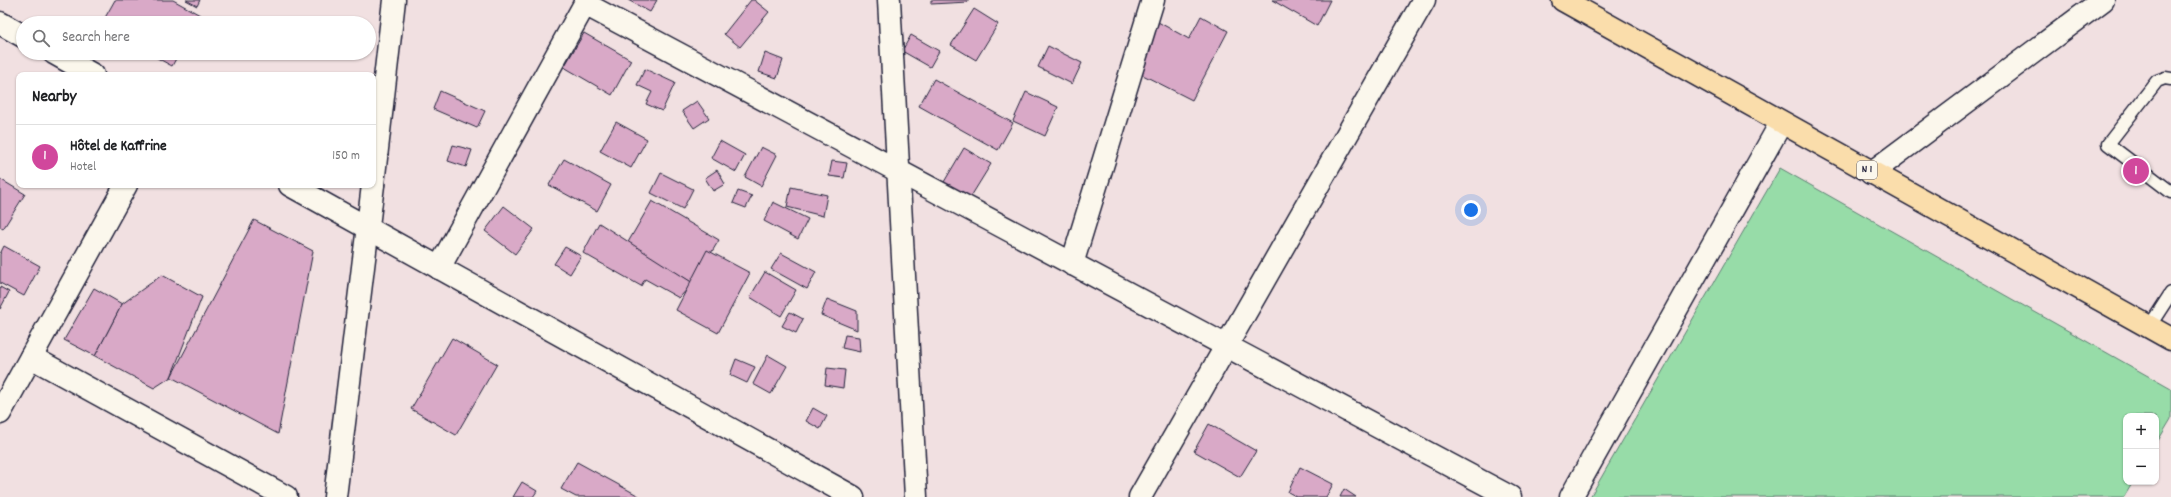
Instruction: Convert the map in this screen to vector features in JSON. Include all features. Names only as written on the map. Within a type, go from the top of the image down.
[{"type":"highway","name":"N 1","points":[[1563,0],[2171,339]]},
{"type":"street","points":[[889,0],[916,497]]},
{"type":"street","points":[[1072,264],[1153,0]]},
{"type":"street","points":[[1140,497],[1424,0]]},
{"type":"street","points":[[1871,173],[2103,0]]},
{"type":"street","points":[[376,155],[392,1]]},
{"type":"street","points":[[439,268],[586,2],[898,171],[1510,497]]},
{"type":"street","points":[[0,23],[16,32]]},
{"type":"street","points":[[66,60],[88,72]]},
{"type":"street","points":[[1571,497],[1782,123]]},
{"type":"street","points":[[0,412],[124,188]]},
{"type":"street","points":[[295,188],[853,497]]},
{"type":"street","points":[[335,497],[373,188]]},
{"type":"street","points":[[31,357],[286,497]]},
{"type":"lane","points":[[2171,79],[2165,78],[2157,81],[2108,144],[2171,192]]},
{"type":"lane","points":[[2149,327],[2171,293]]},
{"type":"green space","points":[[1780,168],[2171,389],[2171,419],[2159,439],[2159,413],[2123,413],[2123,485],[2131,485],[2124,497],[1590,497]]},
{"type":"building","points":[[115,0],[173,0],[200,15],[199,16],[106,16]]},
{"type":"building","points":[[186,0],[200,0],[197,6]]},
{"type":"building","points":[[628,0],[657,0],[650,12]]},
{"type":"building","points":[[751,0],[754,0],[769,12],[740,47],[724,34]]},
{"type":"building","points":[[931,0],[968,0],[968,2],[931,4]]},
{"type":"building","points":[[1272,0],[1330,0],[1317,26]]},
{"type":"building","points":[[974,9],[998,24],[976,60],[951,45]]},
{"type":"building","points":[[1201,16],[1228,31],[1192,100],[1133,70],[1158,22],[1189,39]]},
{"type":"building","points":[[584,33],[631,60],[612,95],[564,67]]},
{"type":"building","points":[[911,35],[939,51],[930,67],[902,51]]},
{"type":"building","points":[[1048,46],[1082,63],[1072,84],[1038,67]]},
{"type":"building","points":[[765,53],[783,60],[777,78],[759,72]]},
{"type":"building","points":[[161,60],[175,60],[172,66]]},
{"type":"building","points":[[645,69],[675,83],[662,111],[646,104],[652,92],[637,85]]},
{"type":"building","points":[[934,79],[1013,123],[998,150],[919,106]]},
{"type":"building","points":[[440,91],[485,111],[477,128],[433,109]]},
{"type":"building","points":[[1026,92],[1058,107],[1045,136],[1013,121]]},
{"type":"building","points":[[697,101],[709,118],[694,128],[682,111]]},
{"type":"building","points":[[616,122],[647,139],[631,168],[600,151]]},
{"type":"building","points":[[720,141],[745,155],[736,172],[711,158]]},
{"type":"building","points":[[453,145],[472,150],[466,167],[448,161]]},
{"type":"building","points":[[761,147],[777,155],[761,186],[745,177]]},
{"type":"building","points":[[964,148],[991,164],[970,198],[944,182]]},
{"type":"building","points":[[564,159],[611,185],[597,211],[549,185]]},
{"type":"building","points":[[832,161],[847,163],[844,178],[829,176]]},
{"type":"building","points":[[717,170],[725,184],[713,191],[705,178]]},
{"type":"building","points":[[661,173],[693,189],[683,209],[651,193]]},
{"type":"building","points":[[0,179],[25,194],[3,229],[0,227]]},
{"type":"building","points":[[791,187],[827,195],[823,216],[787,207]]},
{"type":"building","points":[[738,191],[752,196],[746,208],[733,203]]},
{"type":"building","points":[[652,201],[719,240],[693,283],[627,244]]},
{"type":"building","points":[[773,202],[808,219],[798,239],[764,221]]},
{"type":"building","points":[[504,206],[534,229],[515,254],[485,231]]},
{"type":"building","points":[[254,220],[313,251],[278,434],[171,377]]},
{"type":"building","points":[[599,223],[693,283],[679,298],[645,279],[641,286],[583,253]]},
{"type":"building","points":[[4,246],[40,266],[24,296],[0,283],[0,254]]},
{"type":"building","points":[[565,247],[581,256],[570,274],[554,264]]},
{"type":"building","points":[[707,250],[750,273],[718,333],[676,310]]},
{"type":"building","points":[[781,253],[816,272],[807,289],[771,269]]},
{"type":"building","points":[[765,272],[796,290],[781,316],[750,297]]},
{"type":"building","points":[[162,275],[202,297],[171,377],[154,388],[95,356],[122,304]]},
{"type":"building","points":[[0,287],[9,292],[0,309]]},
{"type":"building","points":[[94,288],[122,304],[95,356],[64,340]]},
{"type":"building","points":[[827,299],[857,311],[857,330],[821,315]]},
{"type":"building","points":[[790,312],[803,319],[796,333],[782,326]]},
{"type":"building","points":[[845,335],[859,337],[860,352],[842,348]]},
{"type":"building","points":[[452,338],[497,364],[456,435],[411,409]]},
{"type":"building","points":[[768,355],[787,366],[771,394],[753,384]]},
{"type":"building","points":[[736,359],[755,367],[747,383],[730,375]]},
{"type":"building","points":[[827,368],[845,370],[843,388],[825,385]]},
{"type":"building","points":[[813,408],[827,416],[820,429],[806,421]]},
{"type":"building","points":[[1209,424],[1256,451],[1240,477],[1194,451]]},
{"type":"building","points":[[577,462],[639,497],[576,497],[561,489]]},
{"type":"building","points":[[1300,467],[1333,484],[1326,497],[1297,497],[1288,492]]},
{"type":"building","points":[[522,482],[537,491],[533,497],[513,497]]},
{"type":"building","points":[[1344,489],[1356,497],[1340,497]]},
{"type":"place","name":"Hôtel de Kaffrine","points":[[2136,171]]}]
